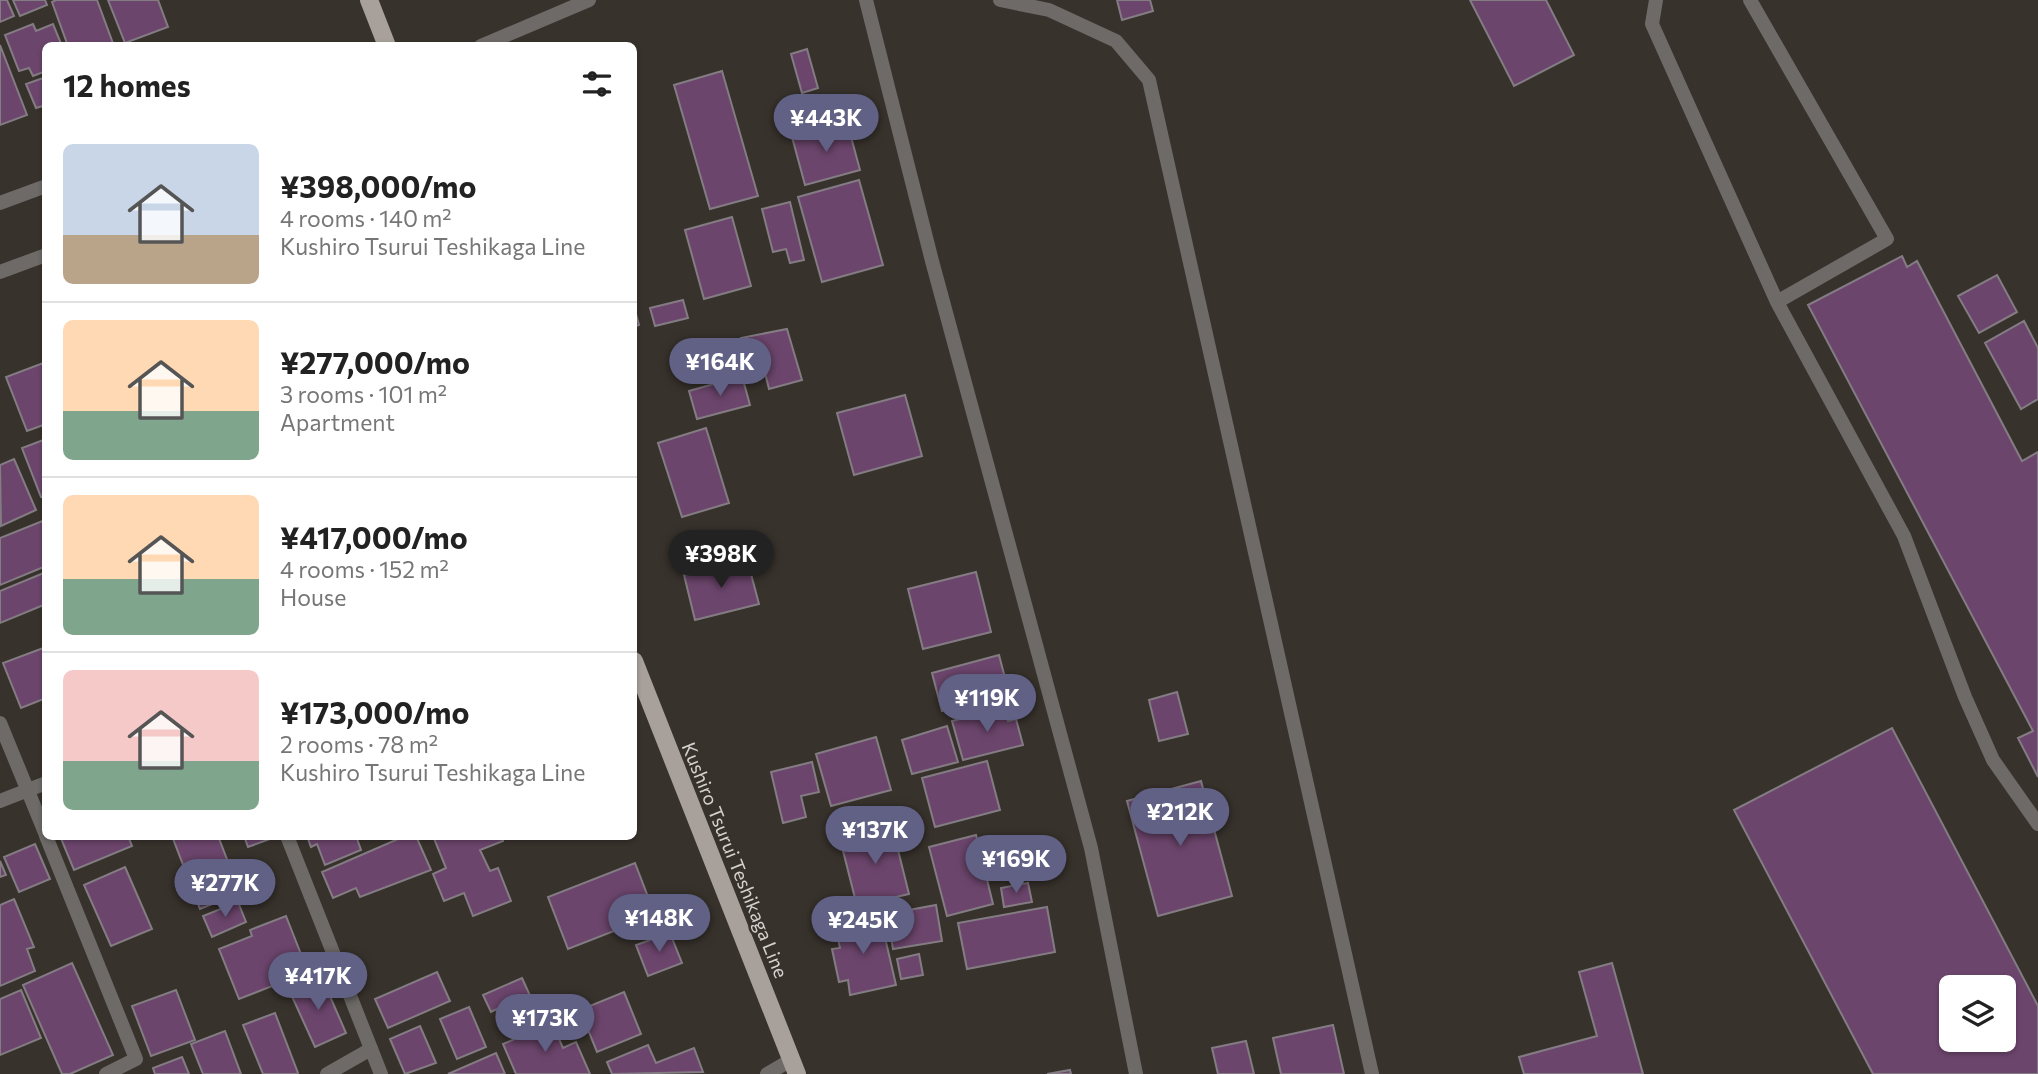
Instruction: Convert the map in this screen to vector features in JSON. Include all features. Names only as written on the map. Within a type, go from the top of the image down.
[{"type":"main road","points":[[369,0],[385,42]]},
{"type":"main road","name":"Kushiro Tsurui Teshikaga Line","points":[[637,669],[794,1067]]},
{"type":"street","points":[[490,42],[589,0]]},
{"type":"street","points":[[866,0],[932,261],[1091,848],[1136,1074]]},
{"type":"street","points":[[1000,0],[1049,10],[1116,41],[1149,79],[1372,1074]]},
{"type":"street","points":[[1656,0],[1653,24],[1777,302],[1904,536],[1965,697],[1993,760],[2038,824]]},
{"type":"street","points":[[1750,0],[1887,239],[1777,302]]},
{"type":"street","points":[[0,203],[42,187]]},
{"type":"street","points":[[0,272],[42,256]]},
{"type":"street","points":[[0,723],[42,827]]},
{"type":"street","points":[[0,802],[42,785]]},
{"type":"street","points":[[48,840],[136,1059],[106,1074]]},
{"type":"street","points":[[289,840],[381,1074]]},
{"type":"street","points":[[327,1074],[371,1049]]},
{"type":"street","points":[[767,1074],[794,1067]]},
{"type":"building","points":[[0,0],[7,0],[14,16],[0,22]]},
{"type":"building","points":[[13,0],[45,0],[47,5],[20,16]]},
{"type":"building","points":[[97,0],[113,42],[67,42],[52,2]]},
{"type":"building","points":[[108,0],[158,0],[168,27],[125,42]]},
{"type":"building","points":[[1117,0],[1150,0],[1153,11],[1122,20]]},
{"type":"building","points":[[1470,0],[1546,0],[1574,55],[1514,86]]},
{"type":"building","points":[[33,24],[36,31],[53,24],[60,42],[42,42],[42,73],[33,76],[29,68],[19,71],[5,35]]},
{"type":"building","points":[[0,45],[27,115],[0,125]]},
{"type":"building","points":[[807,49],[818,88],[802,93],[791,54]]},
{"type":"building","points":[[722,71],[758,196],[710,209],[674,85]]},
{"type":"building","points":[[42,78],[42,106],[36,108],[26,84]]},
{"type":"building","points":[[847,122],[860,170],[805,185],[792,137]]},
{"type":"building","points":[[859,180],[883,265],[822,282],[798,197]]},
{"type":"building","points":[[790,202],[804,260],[790,263],[786,249],[773,252],[762,209]]},
{"type":"building","points":[[732,217],[751,286],[704,299],[685,230]]},
{"type":"building","points":[[1902,256],[1907,267],[1917,261],[2022,461],[2038,452],[2038,777],[2018,738],[2033,731],[1808,305]]},
{"type":"building","points":[[1997,275],[2017,312],[1979,333],[1958,296]]},
{"type":"building","points":[[683,300],[688,318],[655,326],[650,308]]},
{"type":"building","points":[[2024,321],[2038,348],[2038,399],[2021,409],[1985,343]]},
{"type":"building","points":[[787,329],[802,380],[769,389],[765,373],[752,376],[741,338]]},
{"type":"building","points":[[42,364],[42,425],[27,431],[6,377]]},
{"type":"building","points":[[742,376],[750,405],[697,419],[689,391]]},
{"type":"building","points":[[905,395],[922,456],[854,475],[837,413]]},
{"type":"building","points":[[706,428],[729,503],[682,517],[658,443]]},
{"type":"building","points":[[42,440],[42,497],[41,497],[22,448]]},
{"type":"building","points":[[14,459],[36,510],[1,526],[0,465]]},
{"type":"building","points":[[42,521],[42,568],[0,585],[0,538]]},
{"type":"building","points":[[747,559],[759,604],[695,620],[684,575]]},
{"type":"building","points":[[976,572],[991,632],[923,649],[908,589]]},
{"type":"building","points":[[42,574],[42,606],[0,623],[0,591]]},
{"type":"building","points":[[42,648],[42,700],[21,708],[3,663]]},
{"type":"building","points":[[999,655],[1009,693],[942,711],[932,673]]},
{"type":"building","points":[[1177,692],[1188,734],[1159,741],[1149,700]]},
{"type":"building","points":[[1005,708],[1008,721],[1016,719],[1023,745],[963,760],[952,721]]},
{"type":"building","points":[[947,726],[958,762],[912,774],[902,740]]},
{"type":"building","points":[[1892,728],[2038,1006],[2038,1074],[1873,1074],[1734,810]]},
{"type":"building","points":[[876,737],[891,790],[831,806],[816,754]]},
{"type":"building","points":[[987,761],[1000,810],[935,827],[922,778]]},
{"type":"building","points":[[812,762],[819,792],[801,796],[806,817],[783,823],[771,772]]},
{"type":"building","points":[[1201,781],[1232,896],[1158,916],[1127,801]]},
{"type":"building","points":[[892,826],[909,894],[857,906],[840,839]]},
{"type":"building","points":[[976,835],[993,904],[947,916],[929,847]]},
{"type":"building","points":[[62,840],[130,840],[132,846],[74,870]]},
{"type":"building","points":[[174,840],[220,840],[240,893],[200,909]]},
{"type":"building","points":[[245,840],[267,840],[248,847]]},
{"type":"building","points":[[308,840],[357,840],[361,850],[325,865],[317,844],[311,847]]},
{"type":"building","points":[[396,840],[418,840],[431,870],[360,897],[356,888],[333,898],[322,872]]},
{"type":"building","points":[[435,840],[503,840],[480,850],[490,871],[498,868],[511,901],[473,916],[464,893],[444,901],[433,874],[446,868]]},
{"type":"building","points":[[35,844],[50,879],[19,892],[4,857]]},
{"type":"building","points":[[0,861],[6,875],[0,877]]},
{"type":"building","points":[[635,863],[655,915],[568,949],[548,897]]},
{"type":"building","points":[[125,867],[152,929],[111,946],[84,885]]},
{"type":"building","points":[[1028,883],[1032,902],[1004,907],[1001,888]]},
{"type":"building","points":[[14,899],[34,947],[27,949],[35,971],[0,986],[0,905]]},
{"type":"building","points":[[238,902],[246,922],[212,937],[203,916]]},
{"type":"building","points":[[936,905],[942,941],[893,949],[887,914]]},
{"type":"building","points":[[1047,907],[1055,952],[967,969],[958,923]]},
{"type":"building","points":[[286,916],[308,972],[239,999],[219,949],[252,936],[250,930]]},
{"type":"building","points":[[880,916],[896,985],[850,995],[848,980],[839,982],[832,949],[840,948],[835,925]]},
{"type":"building","points":[[670,933],[682,963],[648,976],[636,945]]},
{"type":"building","points":[[919,954],[923,975],[901,979],[897,959]]},
{"type":"building","points":[[72,963],[113,1055],[70,1074],[62,1074],[23,985]]},
{"type":"building","points":[[1612,963],[1643,1074],[1524,1074],[1519,1057],[1597,1036],[1579,972]]},
{"type":"building","points":[[437,972],[450,1001],[388,1028],[375,999]]},
{"type":"building","points":[[322,978],[346,1033],[315,1047],[290,992]]},
{"type":"building","points":[[522,978],[532,1000],[526,1003],[532,1016],[512,1025],[508,1019],[502,1021],[497,1009],[491,1012],[483,995]]},
{"type":"building","points":[[21,990],[41,1038],[0,1055],[0,999]]},
{"type":"building","points":[[176,990],[195,1040],[151,1056],[132,1006]]},
{"type":"building","points":[[624,992],[641,1034],[597,1052],[580,1010]]},
{"type":"building","points":[[469,1007],[486,1047],[457,1059],[440,1019]]},
{"type":"building","points":[[275,1013],[297,1074],[263,1074],[243,1025]]},
{"type":"building","points":[[552,1023],[563,1048],[576,1042],[590,1074],[516,1074],[503,1044]]},
{"type":"building","points":[[1333,1025],[1344,1074],[1281,1074],[1273,1038]]},
{"type":"building","points":[[420,1026],[436,1063],[405,1074],[390,1039]]},
{"type":"building","points":[[225,1031],[241,1074],[203,1074],[191,1044]]},
{"type":"building","points":[[1246,1041],[1254,1074],[1218,1074],[1212,1048]]},
{"type":"building","points":[[648,1045],[656,1063],[694,1048],[703,1072],[612,1074],[607,1062]]},
{"type":"building","points":[[496,1053],[505,1074],[448,1074]]},
{"type":"building","points":[[182,1057],[189,1074],[155,1074],[153,1068]]},
{"type":"building","points":[[1070,1070],[1071,1074],[1047,1074]]}]
